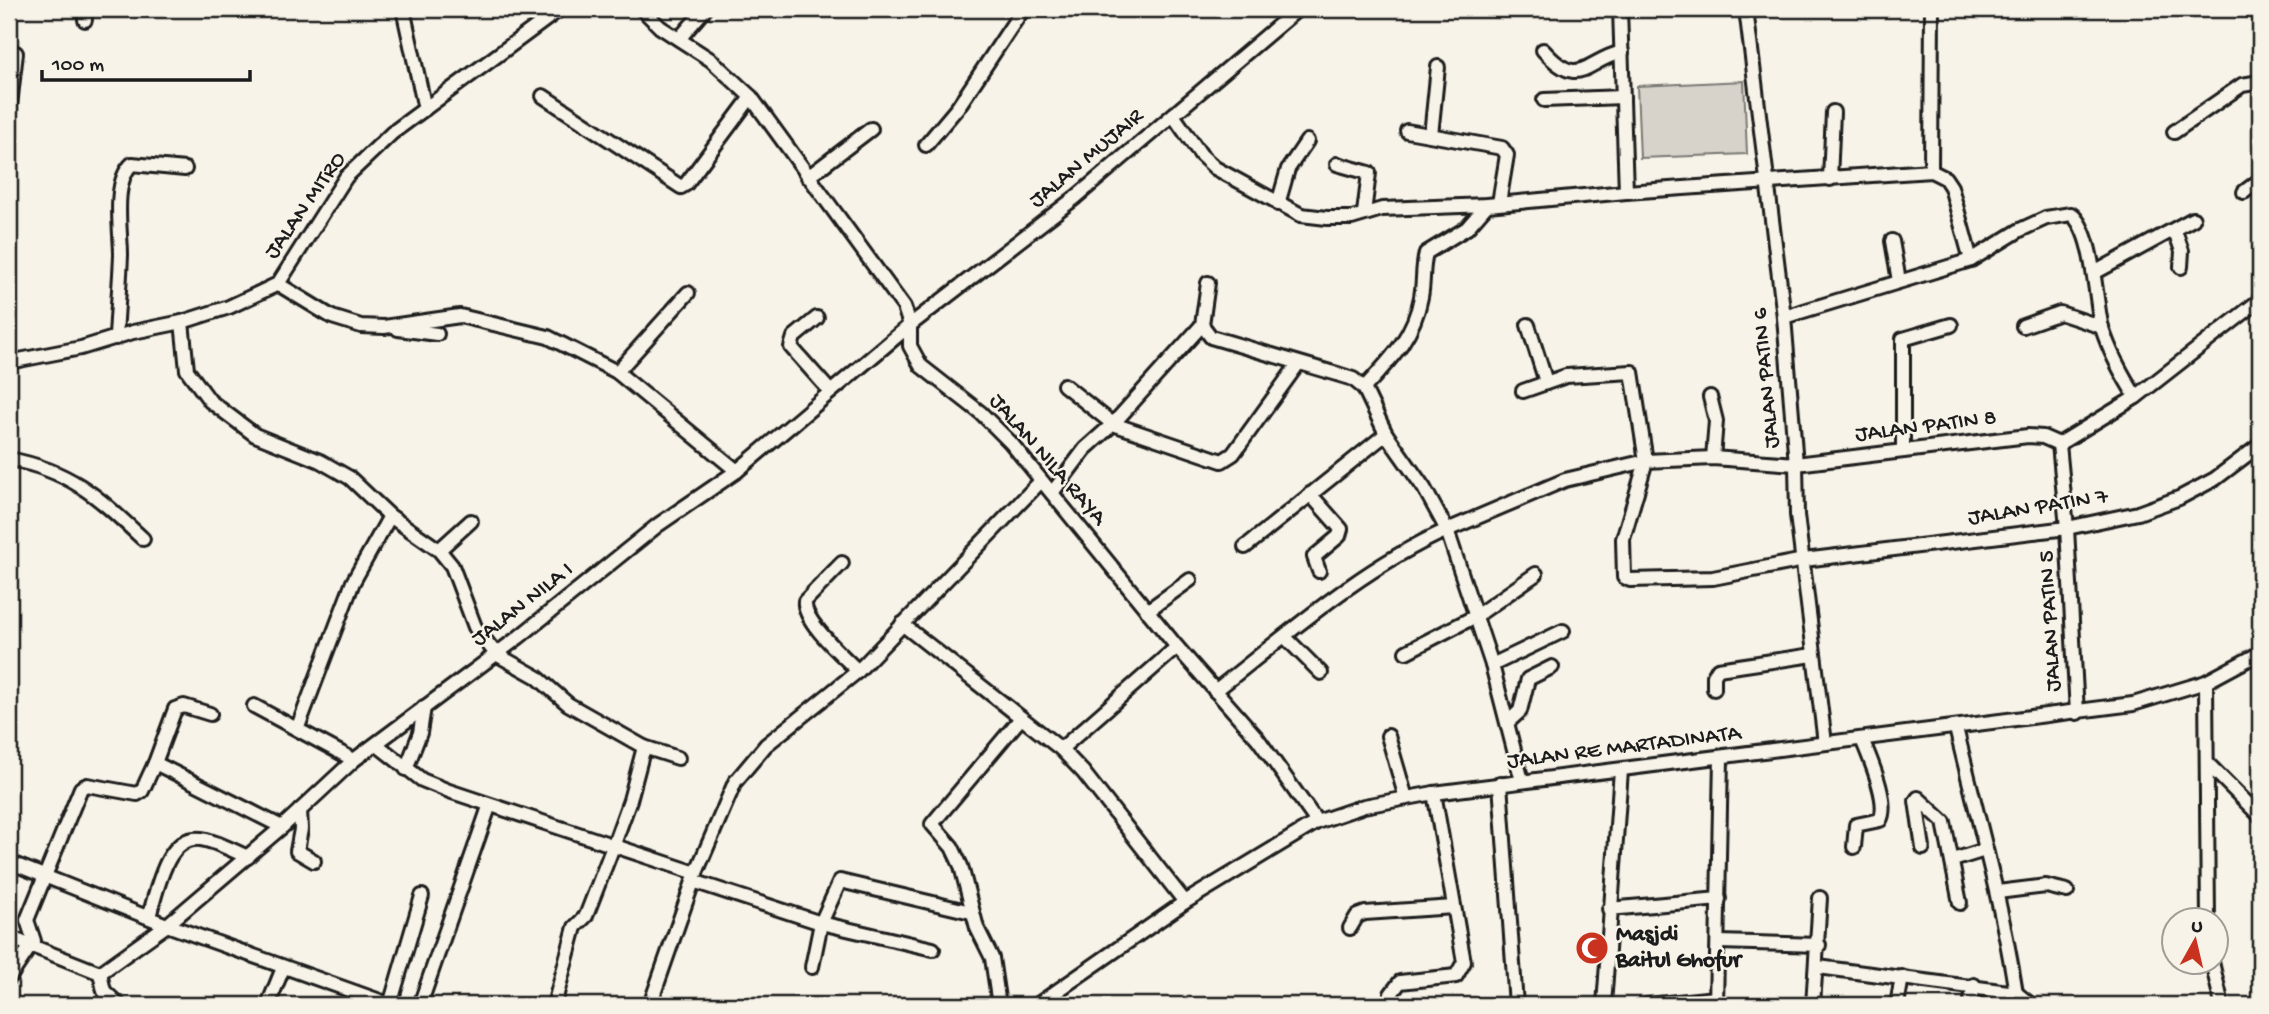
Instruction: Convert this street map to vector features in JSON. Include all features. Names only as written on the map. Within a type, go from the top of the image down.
[{"type":"street","points":[[403,9],[425,109]]},
{"type":"street","name":"JALAN MITRO","points":[[9,362],[182,322],[229,307],[278,284],[346,177],[396,130],[560,9]]},
{"type":"street","name":"JALAN NILA RAYA","points":[[642,9],[660,27],[711,60],[751,97],[904,307],[910,325],[910,346],[921,366],[981,413],[1052,493],[1177,647],[1258,739],[1317,822]]},
{"type":"street","points":[[679,39],[705,9]]},
{"type":"street","points":[[926,145],[958,107],[1023,9]]},
{"type":"street","name":"JALAN MUJAIR","points":[[910,325],[1076,197],[1173,115],[1280,13],[1298,9]]},
{"type":"street","points":[[1620,9],[1626,192]]},
{"type":"street","name":"JALAN PATIN 6","points":[[1746,9],[1784,317],[1796,464],[1797,515],[1825,743]]},
{"type":"street","points":[[1931,171],[1932,9]]},
{"type":"street","points":[[1543,50],[1557,65],[1573,71],[1587,69],[1612,54],[1622,52]]},
{"type":"street","points":[[9,114],[16,53]]},
{"type":"street","points":[[1431,135],[1438,67]]},
{"type":"street","points":[[2174,132],[2242,85],[2260,82]]},
{"type":"street","points":[[543,96],[681,187],[686,184],[751,97]]},
{"type":"street","points":[[1544,100],[1623,97]]},
{"type":"street","points":[[1830,179],[1833,112]]},
{"type":"street","points":[[1173,115],[1195,148],[1215,169],[1301,215],[1327,218],[1352,218],[1382,209],[1493,204],[1931,171],[1945,178],[1951,187],[1971,260]]},
{"type":"street","points":[[808,177],[871,129]]},
{"type":"street","points":[[1364,388],[1402,347],[1409,333],[1422,296],[1426,253],[1467,229],[1493,204],[1506,150],[1406,131]]},
{"type":"street","points":[[1278,204],[1293,159],[1307,141]]},
{"type":"street","points":[[116,338],[121,255],[118,207],[125,171],[132,164],[185,169]]},
{"type":"street","points":[[1337,164],[1369,173],[1364,213]]},
{"type":"street","points":[[2244,192],[2260,180]]},
{"type":"street","points":[[1784,317],[1971,260],[2020,230],[2062,213],[2076,218],[2094,274],[2102,327],[2117,366],[2136,397]]},
{"type":"street","points":[[2094,274],[2175,232],[2193,219]]},
{"type":"street","points":[[2175,232],[2182,251],[2181,267]]},
{"type":"street","points":[[1892,241],[1899,281]]},
{"type":"street","points":[[1052,493],[1085,449],[1113,424],[1202,325],[1208,283]]},
{"type":"street","points":[[278,284],[332,317],[361,326],[437,334]]},
{"type":"street","points":[[613,370],[688,293]]},
{"type":"street","points":[[2059,444],[2136,397],[2260,300]]},
{"type":"street","points":[[2022,326],[2060,313],[2102,327]]},
{"type":"street","points":[[384,327],[460,316],[548,337],[613,370],[737,471]]},
{"type":"street","points":[[817,318],[794,337],[791,347],[830,391]]},
{"type":"street","points":[[182,322],[187,370],[210,401],[255,435],[320,461],[350,478],[390,516],[439,550],[452,566],[475,627],[496,654],[537,677],[568,704],[644,747],[678,758]]},
{"type":"street","name":"JALAN NILA I","points":[[100,973],[163,928],[248,857],[354,760],[496,654],[662,522],[737,471],[910,325]]},
{"type":"street","points":[[1202,325],[1218,341],[1353,379],[1364,388],[1386,434],[1424,488],[1447,530],[1492,665],[1522,781]]},
{"type":"street","points":[[1528,326],[1546,382]]},
{"type":"street","points":[[1903,451],[1903,339],[1951,326]]},
{"type":"street","points":[[1064,384],[1113,424],[1225,460],[1298,364]]},
{"type":"street","points":[[1523,391],[1546,382],[1600,372],[1632,372],[1646,461]]},
{"type":"street","points":[[1710,397],[1716,422],[1713,458]]},
{"type":"street","points":[[1245,547],[1386,434]]},
{"type":"street","name":"JALAN PATIN 8","points":[[1215,691],[1363,575],[1416,544],[1565,480],[1646,461],[1713,458],[1796,464],[2028,436],[2043,437],[2059,444]]},
{"type":"street","name":"JALAN PATIN 5","points":[[2059,444],[2067,528],[2077,713]]},
{"type":"street","name":"JALAN PATIN 7","points":[[1646,461],[1623,539],[1626,579],[1713,578],[1804,560],[2067,528],[2138,513],[2179,498],[2215,479],[2260,445]]},
{"type":"street","points":[[9,459],[85,486],[143,539]]},
{"type":"street","points":[[650,1005],[673,934],[735,782],[774,739],[858,671],[1041,481]]},
{"type":"street","points":[[1310,494],[1341,528],[1339,536],[1314,557],[1319,571]]},
{"type":"street","points":[[298,727],[353,582],[390,516]]},
{"type":"street","points":[[439,550],[471,521]]},
{"type":"street","points":[[842,563],[804,601],[804,607],[809,619],[858,671]]},
{"type":"street","points":[[1406,653],[1476,616],[1536,574]]},
{"type":"street","points":[[1147,611],[1190,580]]},
{"type":"street","points":[[902,624],[1061,749],[1083,772],[1185,902]]},
{"type":"street","points":[[1492,665],[1563,631]]},
{"type":"street","points":[[1285,637],[1321,673]]},
{"type":"street","points":[[1061,749],[1177,647]]},
{"type":"street","name":"JALAN RE MARTADINATA","points":[[1037,1005],[1185,902],[1317,822],[1364,806],[1522,781],[2133,704],[2206,682],[2260,653]]},
{"type":"street","points":[[1714,689],[1714,676],[1718,669],[1813,655]]},
{"type":"street","points":[[1508,722],[1520,711],[1528,679],[1552,667]]},
{"type":"street","points":[[2206,682],[2208,906]]},
{"type":"street","points":[[9,978],[32,946],[34,940],[27,920],[81,788],[87,785],[137,794],[142,791],[155,763],[175,709],[184,706],[210,713]]},
{"type":"street","points":[[254,706],[298,727],[354,760]]},
{"type":"street","points":[[406,769],[420,733],[424,707]]},
{"type":"street","points":[[999,1005],[992,958],[966,910],[968,885],[956,854],[932,824],[1021,718]]},
{"type":"street","points":[[1956,728],[1984,850],[1998,892],[2016,993]]},
{"type":"street","points":[[1388,736],[1406,798]]},
{"type":"street","points":[[1854,847],[1856,825],[1880,820],[1883,813],[1877,778],[1862,739]]},
{"type":"street","points":[[376,744],[422,780],[489,807],[614,844],[821,923],[933,949]]},
{"type":"street","points":[[554,1005],[575,927],[588,908],[614,844],[644,747]]},
{"type":"street","points":[[1648,1005],[1716,1001],[1721,758]]},
{"type":"street","points":[[2207,762],[2260,816]]},
{"type":"street","points":[[155,763],[282,827]]},
{"type":"street","points":[[1604,1005],[1621,770]]},
{"type":"street","points":[[1500,784],[1516,1005]]},
{"type":"street","points":[[1390,1005],[1391,994],[1400,982],[1446,979],[1461,971],[1464,962],[1434,793]]},
{"type":"street","points":[[1923,848],[1916,802],[1918,798],[1943,820],[1960,903]]},
{"type":"street","points":[[420,1005],[489,807]]},
{"type":"street","points":[[300,810],[301,829],[297,851],[314,861]]},
{"type":"street","points":[[149,916],[169,860],[182,843],[201,839],[248,857]]},
{"type":"street","points":[[1953,860],[1984,850]]},
{"type":"street","points":[[9,862],[43,880],[149,916],[163,928],[281,974],[334,983],[390,1005],[422,896]]},
{"type":"street","points":[[812,967],[821,923],[840,881],[966,910]]},
{"type":"street","points":[[1998,892],[2046,886],[2067,891]]},
{"type":"street","points":[[1813,1005],[1818,967],[1820,898]]},
{"type":"street","points":[[1609,909],[1719,899]]},
{"type":"street","points":[[1350,928],[1357,916],[1364,913],[1454,907]]},
{"type":"street","points":[[9,937],[100,973],[104,991],[119,1005]]},
{"type":"street","points":[[1719,942],[1819,945]]},
{"type":"street","points":[[1818,967],[1973,985],[2016,993],[2031,1005]]},
{"type":"street","points":[[268,1005],[281,974]]},
{"type":"street","points":[[2215,976],[2222,1005]]},
{"type":"street","points":[[1897,1005],[1902,977]]},
{"type":"street","points":[[1970,1005],[1973,985]]},
{"type":"shaded area","points":[[1744,81],[1747,154],[1640,158],[1637,86]]},
{"type":"place","name":"Masjdi Baitul Ghofur","points":[[1592,948]]}]
